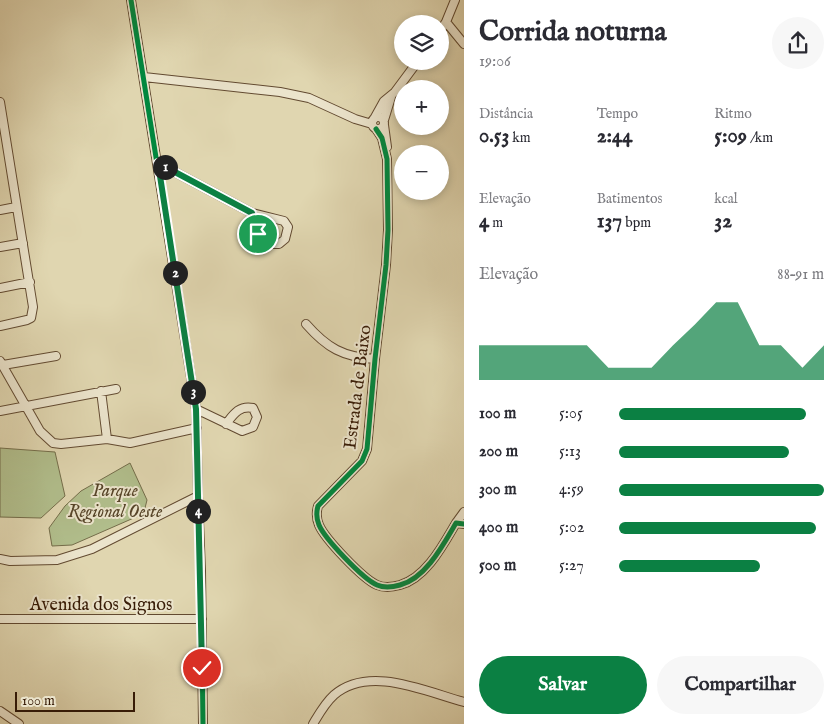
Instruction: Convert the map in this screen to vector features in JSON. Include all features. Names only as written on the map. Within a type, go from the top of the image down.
[{"type":"street","points":[[130,0],[158,163],[196,409],[203,724]]},
{"type":"street","points":[[449,15],[455,0]]},
{"type":"street","points":[[449,26],[464,44]]},
{"type":"street","points":[[144,77],[280,92],[309,98],[355,119],[378,123],[391,97],[411,70]]},
{"type":"street","points":[[0,102],[3,134],[30,282],[33,313],[31,318],[22,322],[0,326]]},
{"type":"street","name":"Estrada de Baixo","points":[[378,123],[386,154],[388,230],[386,265],[365,456],[318,506],[316,513],[320,527],[357,571],[369,581],[379,586],[390,587],[402,585],[423,570],[437,555],[460,524],[464,512]]},
{"type":"street","points":[[158,163],[252,213],[284,220],[288,227],[285,239],[278,244],[267,244],[258,234],[252,213]]},
{"type":"street","points":[[0,168],[10,166]]},
{"type":"street","points":[[0,210],[16,206]]},
{"type":"street","points":[[0,248],[23,243]]},
{"type":"street","points":[[0,288],[30,282]]},
{"type":"street","points":[[306,324],[318,338],[344,354],[375,359]]},
{"type":"street","points":[[56,356],[1,363],[40,431],[53,443],[61,444],[108,439],[130,443],[196,428]]},
{"type":"street","points":[[0,411],[116,389]]},
{"type":"street","points":[[101,391],[108,439]]},
{"type":"street","points":[[196,409],[226,424]]},
{"type":"street","points":[[0,559],[10,561],[57,560],[92,549],[198,496]]},
{"type":"street","name":"Avenida dos Signos","points":[[0,619],[202,619]]},
{"type":"street","points":[[313,724],[332,696],[345,687],[359,682],[377,680],[394,683],[464,702]]},
{"type":"street","points":[[0,711],[19,724]]},
{"type":"green space","points":[[0,448],[55,452],[65,496],[41,518],[0,517]]},
{"type":"green space","name":"Parque Regional Oeste","points":[[130,463],[147,500],[144,512],[72,545],[52,546],[49,528],[65,506],[81,491]]},
{"type":"cycle path","points":[[131,0],[196,409],[203,724]]},
{"type":"cycle path","points":[[376,129],[382,138],[387,159],[388,230],[367,449],[362,461],[318,506],[317,520],[336,549],[354,567],[377,585],[386,587],[400,585],[418,575],[433,560],[456,523],[464,524]]},
{"type":"route","points":[[202,668],[196,409],[158,163],[252,213],[258,234]]}]
